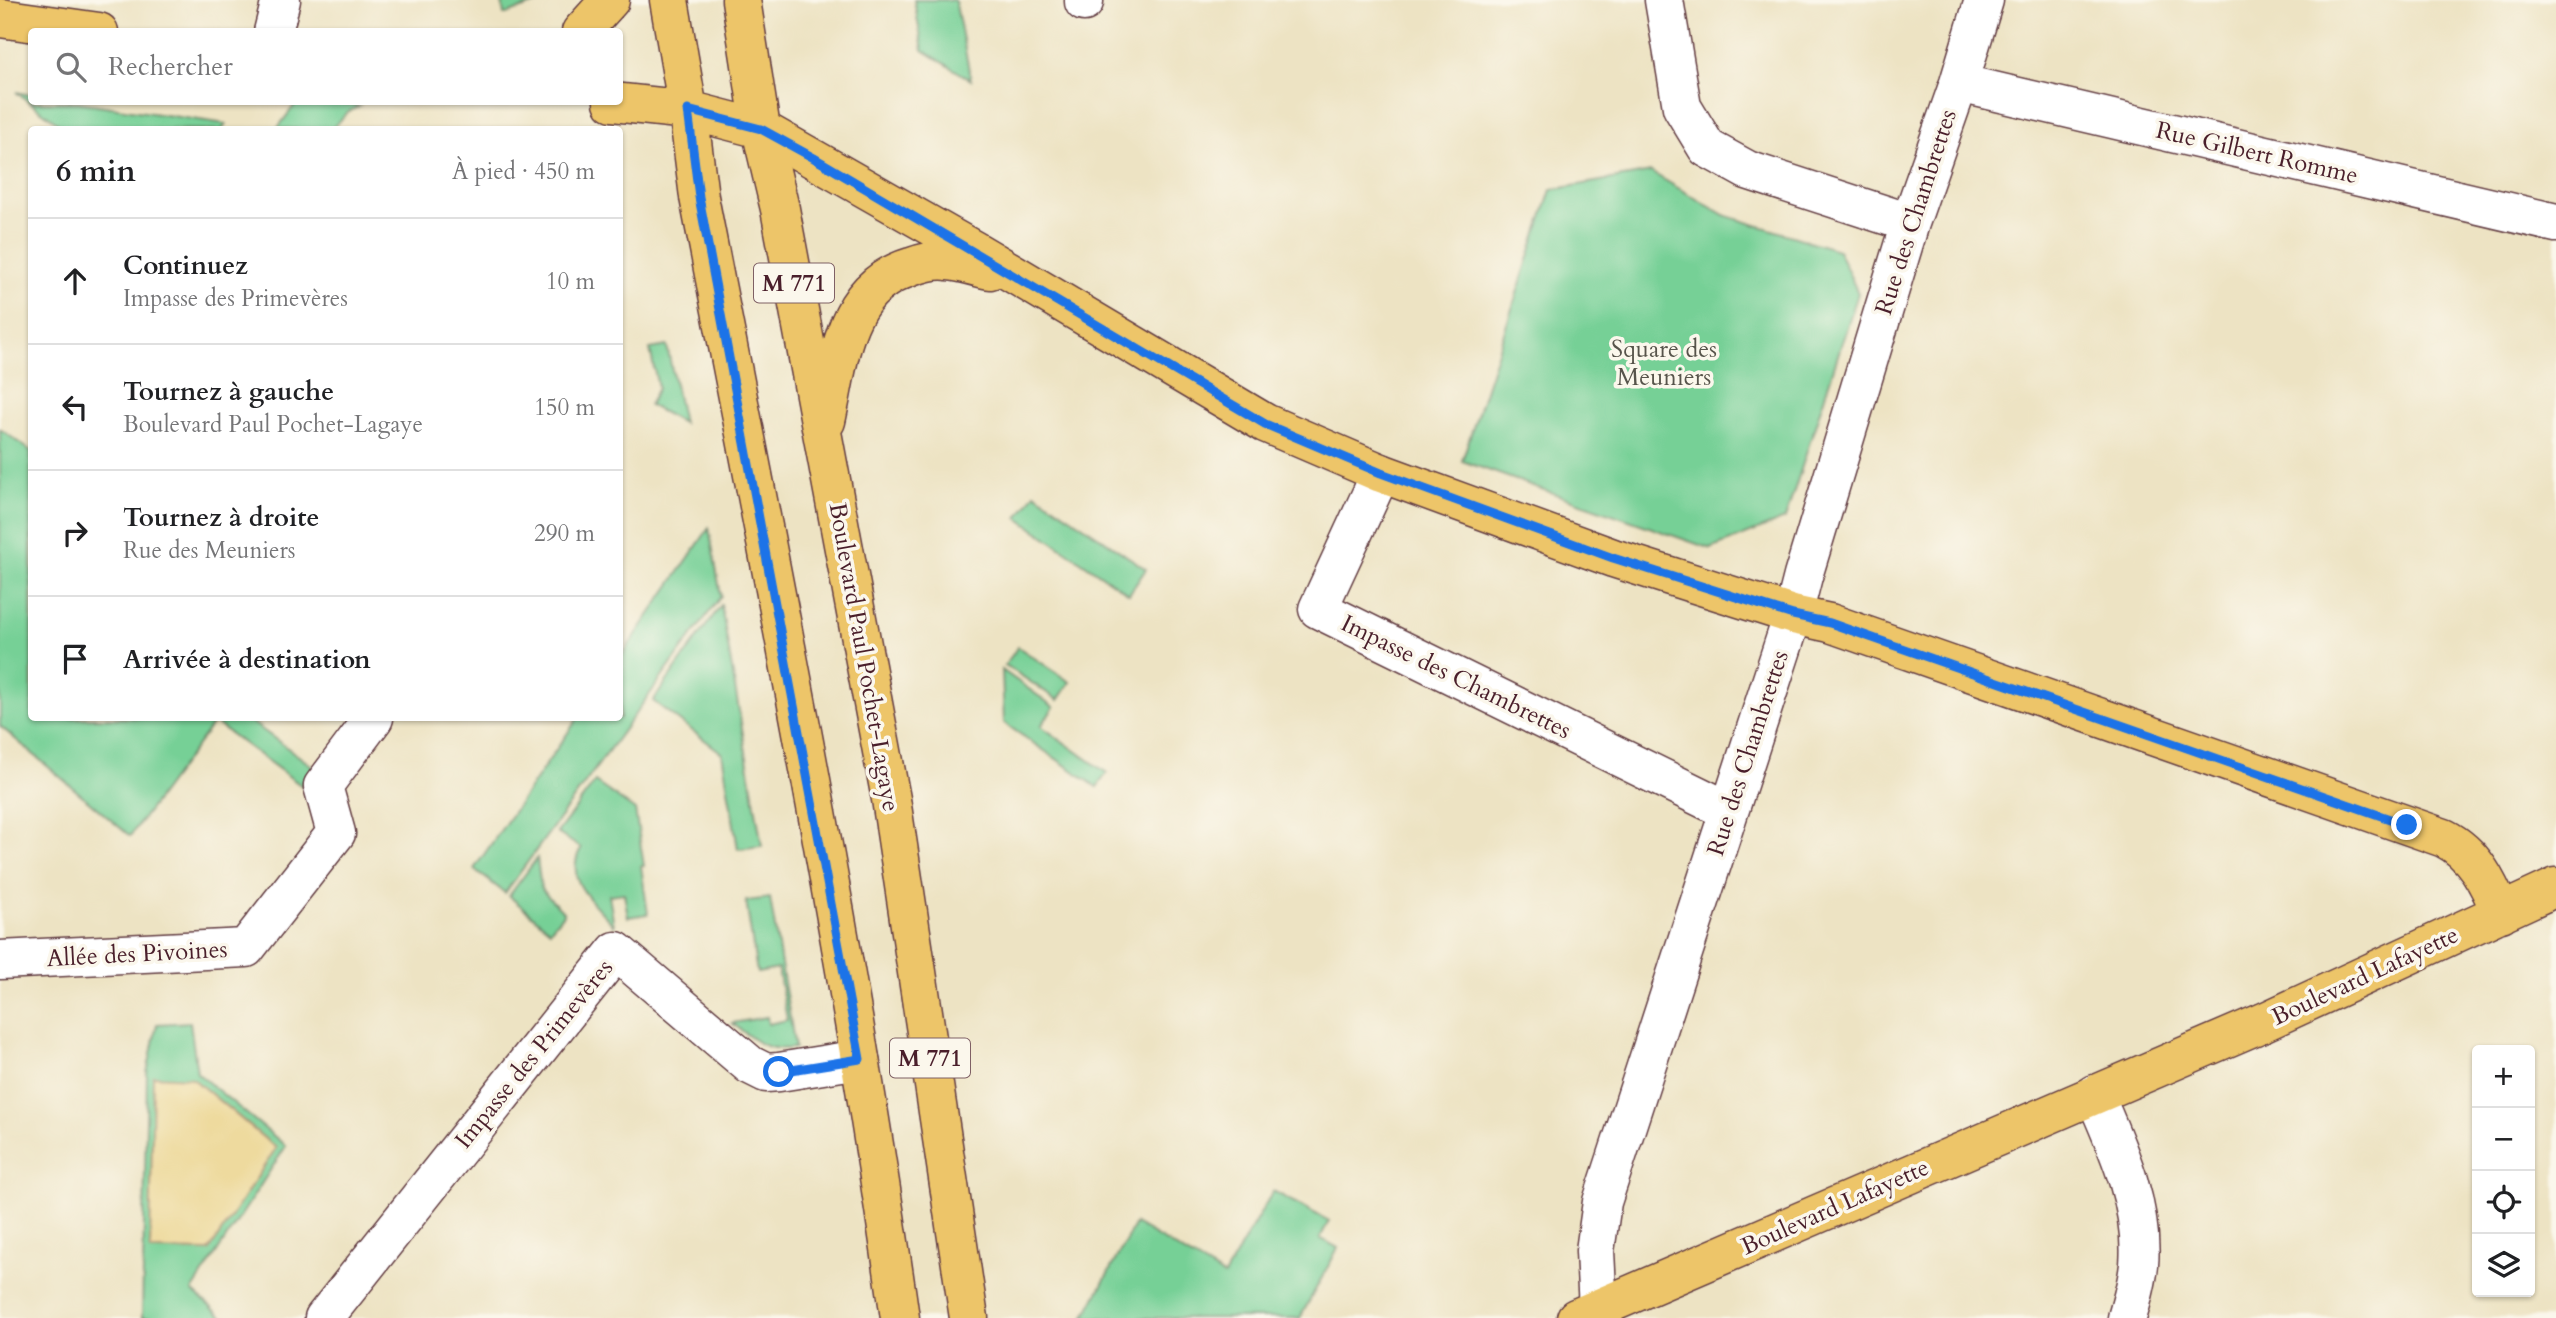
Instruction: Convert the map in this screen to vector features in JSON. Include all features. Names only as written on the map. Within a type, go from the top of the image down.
[{"type":"main road","points":[[586,28],[610,0]]},
{"type":"main road","name":"M 771","points":[[669,0],[688,110],[699,197],[860,1059],[901,1318]]},
{"type":"main road","name":"Boulevard Paul Pochet-Lagaye","points":[[741,0],[761,129],[780,209],[891,799],[969,1318]]},
{"type":"main road","points":[[0,18],[71,28]]},
{"type":"main road","points":[[623,103],[688,110],[761,129],[1016,275],[1265,424],[1381,473],[1613,558],[1793,615],[1830,623],[2444,838],[2469,855],[2492,891],[2501,913]]},
{"type":"main road","points":[[823,437],[846,332],[854,311],[874,285],[901,270],[946,260],[1016,275]]},
{"type":"main road","name":"Boulevard Lafayette","points":[[1587,1313],[2264,1022],[2556,887]]},
{"type":"street","points":[[274,28],[281,0]]},
{"type":"street","points":[[1664,0],[1682,107],[1707,148],[1747,170],[1910,223]]},
{"type":"street","name":"Rue des Chambrettes","points":[[1587,1313],[1602,1202],[1793,615],[1910,223],[1959,83],[1983,0]]},
{"type":"street","name":"Rue Gilbert Romme","points":[[1959,83],[2556,223]]},
{"type":"street","name":"Impasse des Chambrettes","points":[[1381,473],[1318,609],[1728,811]]},
{"type":"street","name":"Allée des Pivoines","points":[[0,960],[246,948],[336,833],[323,786],[372,721]]},
{"type":"street","name":"Impasse des Primevères","points":[[324,1318],[616,951],[750,1065],[766,1073],[763,1087],[860,1059]]},
{"type":"street","points":[[2094,1094],[2123,1159],[2136,1216],[2139,1263],[2127,1318]]},
{"type":"green space","points":[[502,0],[547,0],[504,15]]},
{"type":"green space","points":[[914,0],[955,0],[971,80],[923,50]]},
{"type":"green space","points":[[16,92],[28,94],[28,101]]},
{"type":"green space","points":[[34,105],[98,105],[226,124],[225,126],[62,126]]},
{"type":"green space","points":[[295,105],[359,106],[347,113],[335,126],[279,126]]},
{"type":"green space","name":"Square des Meuniers","points":[[1651,172],[1724,215],[1838,250],[1858,293],[1785,519],[1711,549],[1462,461],[1551,190]]},
{"type":"green space","points":[[667,346],[683,423],[649,405],[658,388],[650,349]]},
{"type":"green space","points":[[0,429],[28,449],[28,721],[250,721],[322,773],[309,791],[214,722],[130,836],[0,726]]},
{"type":"green space","points":[[1035,493],[1146,569],[1129,594],[1018,518]]},
{"type":"green space","points":[[709,528],[721,596],[505,893],[474,869],[576,721],[623,721],[623,654]]},
{"type":"green space","points":[[721,605],[762,846],[738,849],[722,753],[653,701]]},
{"type":"green space","points":[[1018,647],[1070,682],[1058,700],[1005,665]]},
{"type":"green space","points":[[1002,670],[1054,707],[1041,726],[1107,773],[1097,787],[1004,723]]},
{"type":"green space","points":[[595,782],[635,810],[644,866],[641,866],[648,914],[628,917],[624,893],[609,895],[614,926],[578,881],[576,860],[581,848],[557,833]]},
{"type":"green space","points":[[537,858],[541,889],[564,913],[550,930],[509,896]]},
{"type":"green space","points":[[770,898],[795,1048],[768,1047],[732,1023],[767,1017],[768,1024],[787,1020],[778,969],[757,973],[746,901]]},
{"type":"green space","points":[[190,1022],[197,1073],[286,1146],[192,1291],[224,1318],[142,1318],[147,1073],[157,1024]]},
{"type":"green space","points":[[1273,1191],[1329,1221],[1320,1238],[1338,1248],[1300,1318],[1084,1318],[1135,1224],[1224,1276]]},
{"type":"sand","points":[[153,1076],[192,1078],[276,1148],[209,1251],[150,1250]]},
{"type":"route","points":[[779,1072],[860,1059],[833,903],[699,197],[688,110],[761,129],[1053,297],[1265,424],[1381,473],[1613,558],[1793,615],[1830,623],[2407,825]]}]
